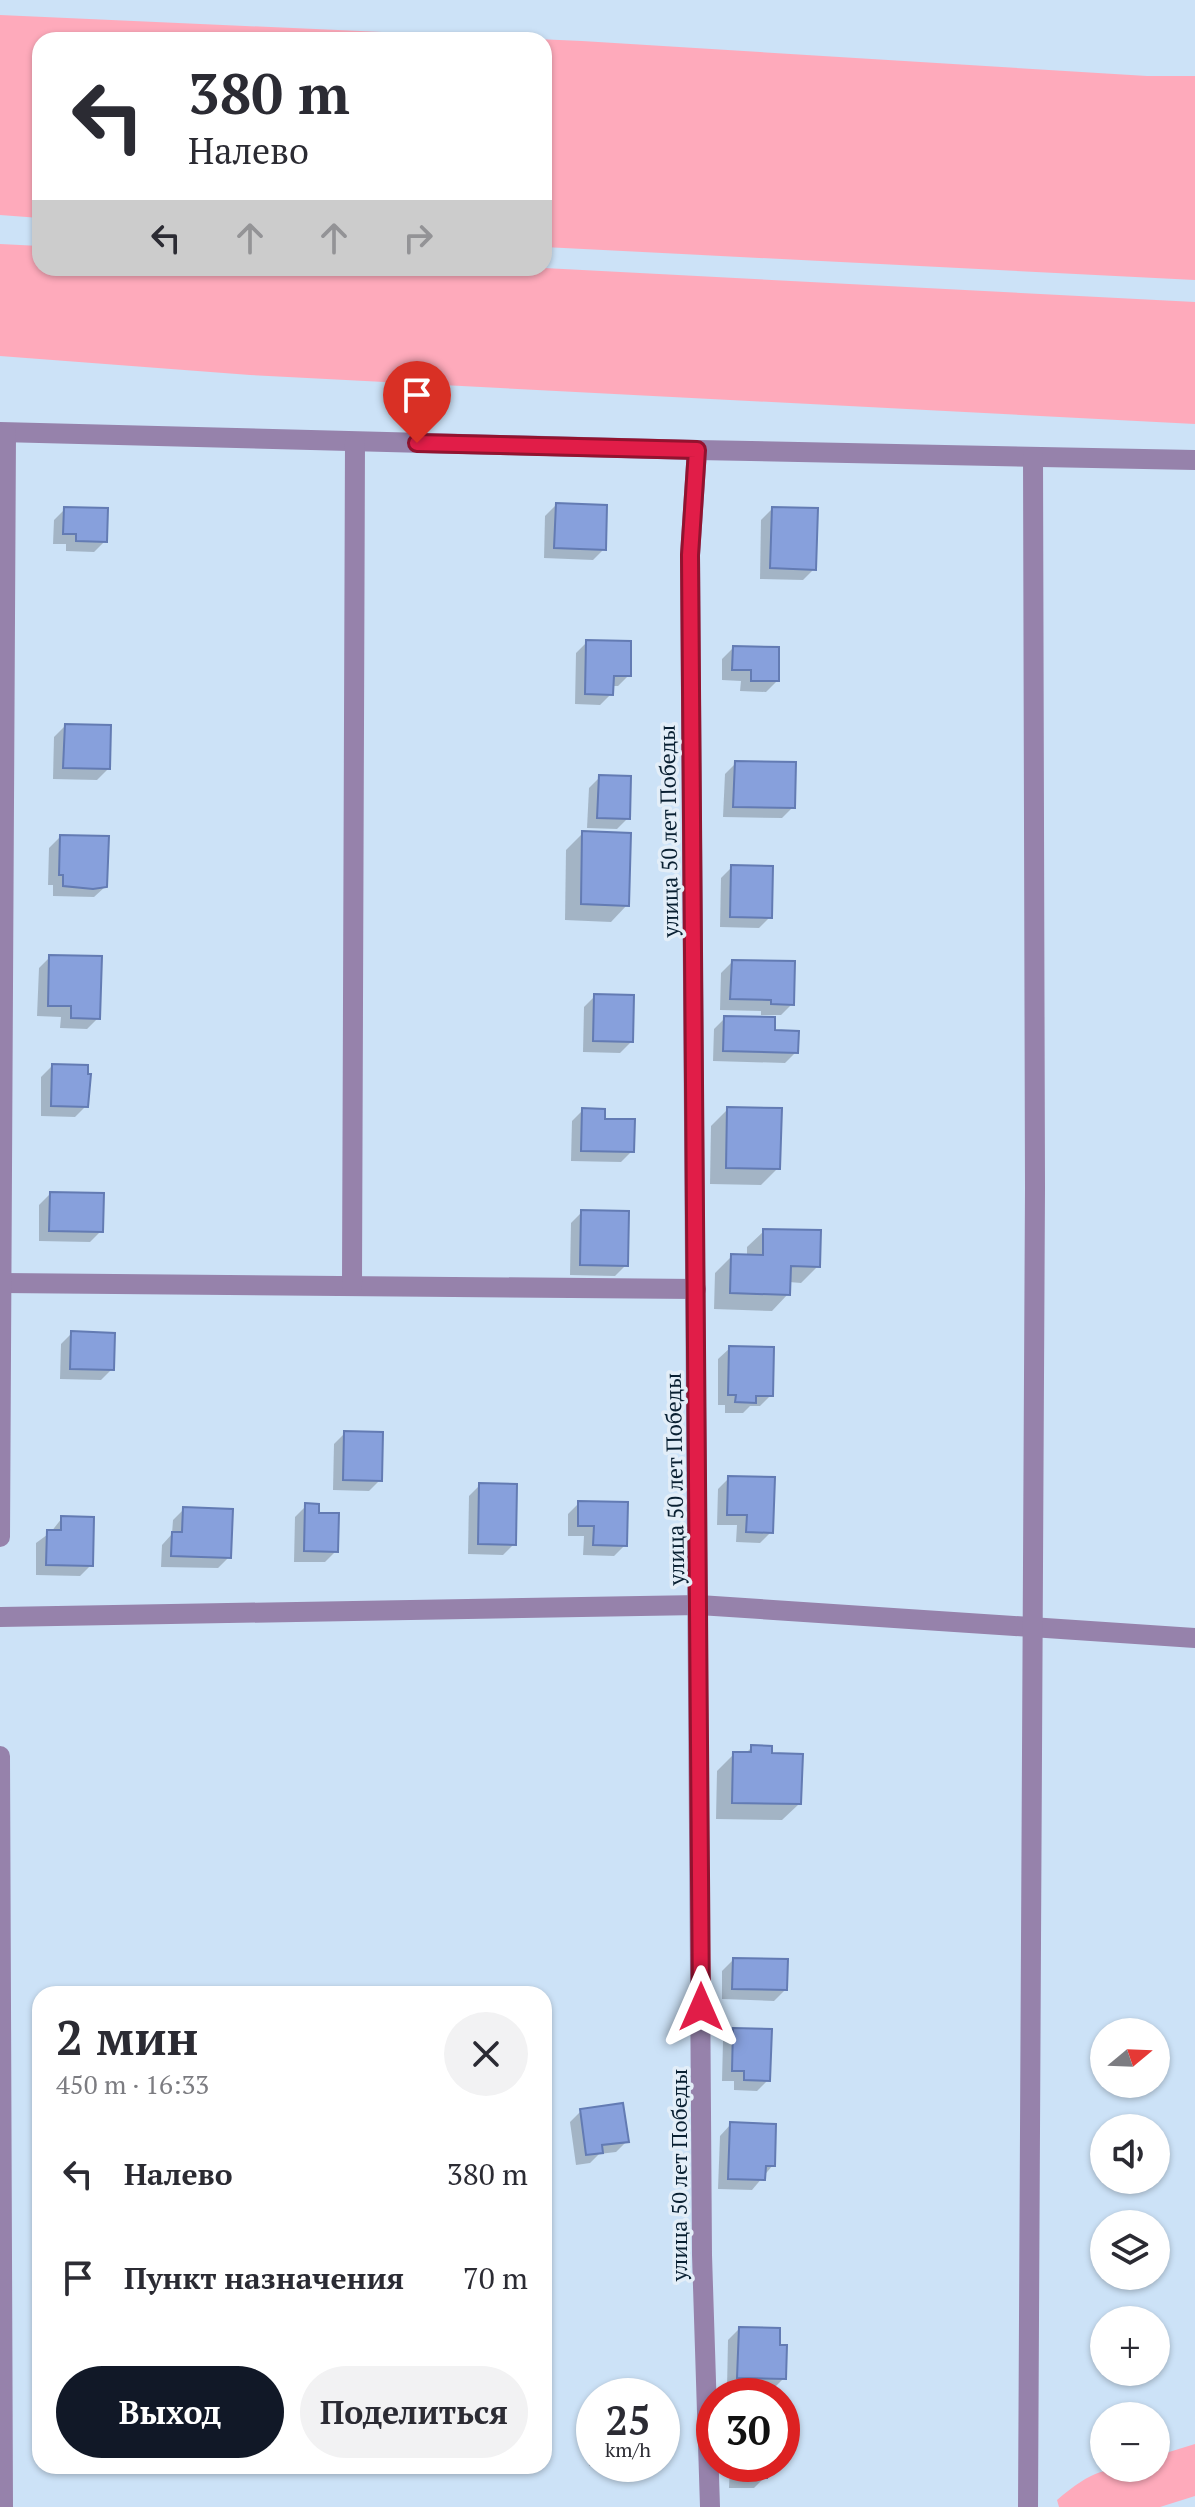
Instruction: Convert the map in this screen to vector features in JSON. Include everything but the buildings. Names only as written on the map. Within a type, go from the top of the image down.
[{"type":"street","points":[[0,1537],[3,432],[1195,460]]},
{"type":"street","points":[[352,1286],[355,442]]},
{"type":"street","name":"улица 50 лет Победы","points":[[697,450],[690,555],[702,2240],[710,2507]]},
{"type":"street","points":[[1028,2507],[1035,1188],[1033,457]]},
{"type":"street","points":[[2,1283],[696,1289]]},
{"type":"street","points":[[0,1617],[699,1605],[1195,1638]]},
{"type":"street","points":[[0,1756],[3,2507]]},
{"type":"shaded area","points":[[0,15],[381,32],[32,32],[32,217],[0,215]]},
{"type":"shaded area","points":[[552,40],[1147,76],[1195,76],[1195,280],[552,247]]},
{"type":"shaded area","points":[[0,244],[32,246],[32,276],[552,276],[552,268],[1195,302],[1195,424],[250,375],[0,356]]},
{"type":"shaded area","points":[[1195,2444],[1195,2496],[1160,2507],[1059,2507],[1057,2500],[1090,2476],[1090,2482],[1170,2482],[1170,2452]]},
{"type":"route","points":[[417,443],[697,450],[690,555],[701,2007]]}]
